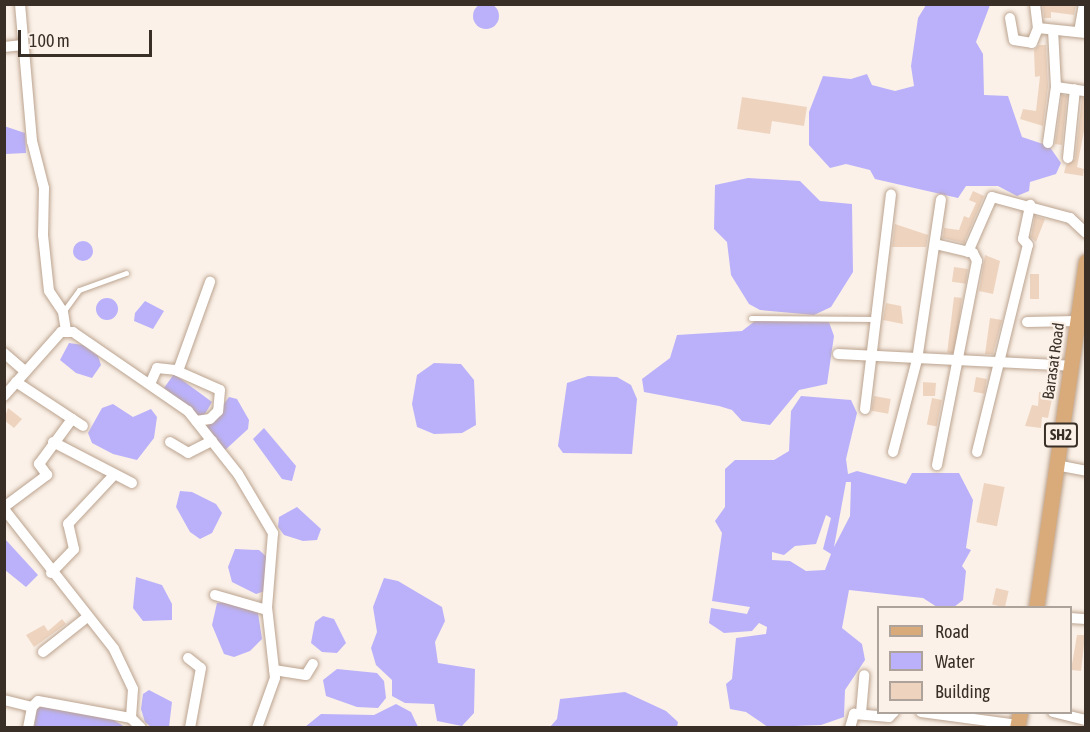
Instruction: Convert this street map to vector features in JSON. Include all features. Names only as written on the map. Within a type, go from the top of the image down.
[{"type":"main road","name":"Barasat Road","points":[[1036,606],[1077,321],[1083,299],[1086,262]]},
{"type":"street","points":[[20,4],[33,148],[44,188],[43,235],[49,291],[63,312],[66,331],[150,384],[196,421],[212,441],[273,533],[267,610],[274,670],[257,728]]},
{"type":"street","points":[[1010,18],[1014,40],[1032,43],[1038,28],[1035,4]]},
{"type":"street","points":[[1038,28],[1082,32],[1084,4]]},
{"type":"street","points":[[1048,143],[1056,87],[1053,30]]},
{"type":"street","points":[[4,47],[23,45]]},
{"type":"street","points":[[1056,87],[1080,90],[1068,158]]},
{"type":"street","points":[[865,409],[891,195]]},
{"type":"street","points":[[968,252],[988,199],[1030,205],[1070,218],[1075,228],[1086,233]]},
{"type":"street","points":[[893,452],[917,360],[941,200]]},
{"type":"street","points":[[977,453],[1028,245],[1023,239],[1030,205]]},
{"type":"street","points":[[935,244],[968,252],[977,261],[960,364],[937,465]]},
{"type":"street","points":[[178,371],[210,282]]},
{"type":"street","points":[[1027,322],[1077,321]]},
{"type":"street","points":[[4,396],[25,371],[66,331]]},
{"type":"street","points":[[4,353],[25,371]]},
{"type":"street","points":[[838,354],[960,364],[1071,366]]},
{"type":"street","points":[[150,384],[157,368],[178,371],[222,393],[221,406],[212,418],[196,421]]},
{"type":"street","points":[[16,382],[83,426]]},
{"type":"street","points":[[72,419],[39,464],[47,475],[4,508],[126,669],[133,689],[131,718]]},
{"type":"street","points":[[170,442],[188,453],[212,441]]},
{"type":"street","points":[[53,442],[132,483]]},
{"type":"street","points":[[1056,465],[1086,471]]},
{"type":"street","points":[[51,573],[74,549],[68,524],[114,475]]},
{"type":"street","points":[[215,595],[267,610]]},
{"type":"street","points":[[43,652],[86,618]]},
{"type":"street","points":[[188,658],[201,668],[190,728]]},
{"type":"street","points":[[274,670],[306,675],[313,664]]},
{"type":"street","points":[[861,713],[864,675]]},
{"type":"street","points":[[4,700],[32,707]]},
{"type":"street","points":[[28,728],[32,707],[38,701],[131,718],[140,727]]},
{"type":"street","points":[[850,728],[852,716],[861,713],[893,719]]},
{"type":"street","points":[[951,714],[1018,722]]},
{"type":"street","points":[[1061,714],[1086,720]]},
{"type":"lane","points":[[63,312],[79,290],[126,273]]},
{"type":"lane","points":[[751,318],[877,319]]},
{"type":"water","points":[[486,3],[495,7],[499,16],[495,25],[486,29],[477,25],[473,16],[477,7]]},
{"type":"water","points":[[926,5],[990,5],[976,42],[983,54],[984,95],[1008,96],[1022,137],[1049,146],[1061,163],[1056,174],[1030,182],[1029,191],[1017,196],[998,186],[966,186],[958,198],[875,179],[870,170],[846,164],[830,168],[809,145],[809,112],[823,76],[851,79],[867,74],[872,85],[895,91],[914,86],[911,66],[918,18]]},
{"type":"water","points":[[4,126],[25,133],[26,153],[5,154]]},
{"type":"water","points":[[748,178],[800,181],[820,201],[852,204],[853,272],[831,307],[814,315],[760,310],[749,304],[731,275],[727,242],[714,229],[715,185]]},
{"type":"water","points":[[83,241],[90,244],[93,251],[90,258],[83,261],[76,258],[73,251],[76,244]]},
{"type":"water","points":[[107,298],[115,301],[118,309],[115,317],[107,320],[99,317],[96,309],[99,301]]},
{"type":"water","points":[[145,301],[164,311],[153,329],[134,321],[135,313]]},
{"type":"water","points":[[818,320],[829,322],[834,336],[827,384],[799,390],[770,425],[742,421],[732,410],[719,406],[644,392],[642,379],[670,358],[677,335],[742,331],[755,321]]},
{"type":"water","points":[[69,343],[83,345],[98,356],[101,365],[92,378],[76,373],[60,360]]},
{"type":"water","points":[[434,363],[461,364],[474,380],[476,425],[462,433],[434,434],[417,427],[412,404],[417,375]]},
{"type":"water","points":[[174,374],[212,402],[202,419],[164,388]]},
{"type":"water","points":[[588,376],[617,377],[631,385],[637,399],[632,454],[563,453],[558,446],[567,383]]},
{"type":"water","points":[[801,396],[851,400],[857,413],[846,459],[848,474],[857,471],[906,484],[912,473],[959,473],[973,500],[966,548],[971,550],[962,566],[966,571],[963,600],[955,606],[935,606],[923,598],[849,590],[842,628],[862,644],[865,660],[845,690],[844,717],[821,725],[768,727],[746,712],[730,709],[726,684],[732,679],[736,638],[766,634],[767,627],[759,623],[752,631],[724,633],[709,623],[711,608],[747,614],[750,607],[712,601],[722,533],[715,521],[725,507],[725,469],[735,460],[774,460],[789,451],[791,411]],"holes":[[[846,482],[851,482],[850,516],[834,547]],[[826,515],[831,518],[823,549],[831,554],[825,570],[806,571],[790,561],[772,560],[772,552],[784,555],[795,546],[816,544]]]},
{"type":"water","points":[[229,397],[237,399],[249,420],[248,429],[224,451],[206,428]]},
{"type":"water","points":[[113,404],[133,417],[151,409],[157,417],[154,438],[137,460],[113,454],[92,443],[88,433],[102,408]]},
{"type":"water","points":[[264,428],[296,466],[292,481],[282,479],[253,439]]},
{"type":"water","points":[[180,491],[192,492],[216,504],[222,513],[212,533],[200,539],[190,532],[176,507]]},
{"type":"water","points":[[297,507],[321,529],[317,540],[303,541],[284,535],[278,527],[279,517]]},
{"type":"water","points":[[5,539],[38,575],[26,587],[5,570]]},
{"type":"water","points":[[235,549],[259,550],[268,558],[265,591],[256,594],[232,582],[228,567]]},
{"type":"water","points":[[136,577],[162,585],[172,604],[172,620],[143,621],[133,608]]},
{"type":"water","points":[[384,578],[398,581],[442,607],[445,621],[435,642],[438,663],[475,669],[474,713],[462,726],[437,721],[434,704],[405,703],[392,696],[392,680],[376,665],[371,648],[377,632],[373,607]]},
{"type":"water","points":[[228,602],[258,613],[262,639],[250,651],[234,657],[224,654],[212,625],[217,603]]},
{"type":"water","points":[[323,616],[334,619],[346,643],[337,653],[322,652],[311,643],[315,622]]},
{"type":"water","points":[[337,669],[377,673],[384,681],[386,698],[378,708],[357,707],[326,696],[323,680]]},
{"type":"water","points":[[149,690],[172,702],[169,727],[151,727],[145,722],[141,709],[143,694]]},
{"type":"water","points":[[625,692],[666,711],[678,722],[677,727],[550,727],[557,719],[560,699]]},
{"type":"water","points":[[396,704],[411,712],[418,727],[305,727],[321,714],[374,715]]},
{"type":"water","points":[[44,706],[112,719],[125,727],[34,728],[37,708]]},
{"type":"building","points":[[1043,4],[1076,4],[1074,15],[1051,12],[1051,18],[1044,18]]},
{"type":"building","points":[[1039,45],[1046,45],[1048,87],[1043,126],[1020,119],[1023,109],[1036,111],[1040,76],[1035,77],[1034,50]]},
{"type":"building","points":[[1062,95],[1067,96],[1062,145],[1055,144]]},
{"type":"building","points":[[742,97],[807,107],[804,126],[772,121],[770,134],[737,129]]},
{"type":"building","points":[[1082,98],[1086,98],[1084,131],[1077,167],[1084,169],[1083,176],[1064,173],[1066,165],[1075,159]]},
{"type":"building","points":[[973,191],[984,196],[964,243],[943,238],[944,228],[959,230],[964,216],[969,218],[976,203],[969,200]]},
{"type":"building","points":[[1035,216],[1045,219],[1036,242],[1031,237]]},
{"type":"building","points":[[895,224],[928,235],[926,247],[892,247]]},
{"type":"building","points":[[985,255],[1000,261],[993,294],[979,291]]},
{"type":"building","points":[[954,267],[968,269],[966,284],[952,282]]},
{"type":"building","points":[[1030,274],[1039,274],[1039,299],[1030,299]]},
{"type":"building","points":[[954,297],[962,298],[955,354],[947,353]]},
{"type":"building","points":[[886,303],[901,306],[903,324],[883,320]]},
{"type":"building","points":[[990,318],[1002,320],[993,354],[985,354]]},
{"type":"building","points":[[976,377],[987,379],[984,394],[973,392]]},
{"type":"building","points":[[923,382],[936,383],[935,396],[923,396]]},
{"type":"building","points":[[1039,392],[1053,394],[1048,418],[1042,417],[1041,428],[1025,426],[1032,405],[1038,406]]},
{"type":"building","points":[[874,396],[891,399],[888,414],[871,411]]},
{"type":"building","points":[[932,398],[942,400],[937,426],[927,425]]},
{"type":"building","points":[[8,408],[22,419],[14,428],[4,420]]},
{"type":"building","points":[[984,483],[1005,487],[997,526],[976,522]]},
{"type":"building","points":[[996,588],[1009,591],[1005,606],[992,605]]},
{"type":"building","points":[[62,619],[66,624],[34,647],[26,635],[44,625],[48,631]]},
{"type":"building","points":[[1077,635],[1085,635],[1081,671],[1072,670]]}]
